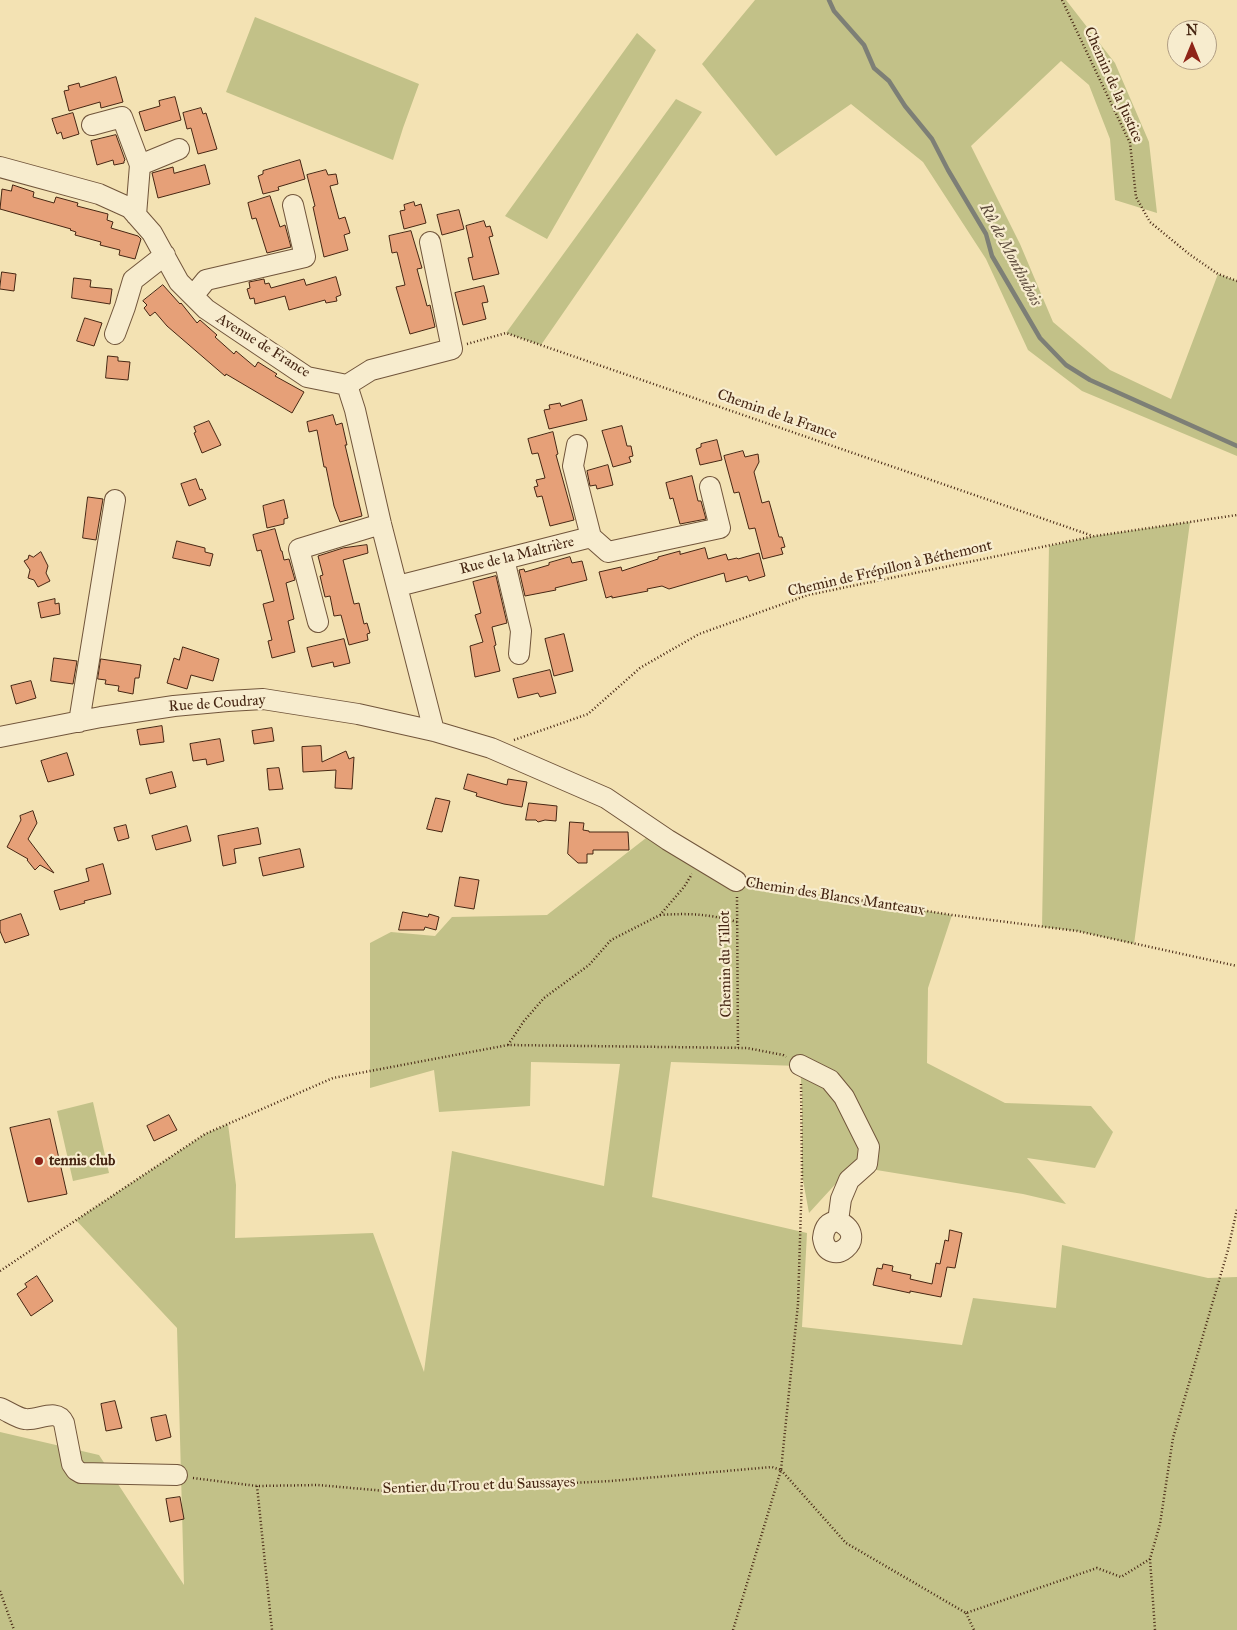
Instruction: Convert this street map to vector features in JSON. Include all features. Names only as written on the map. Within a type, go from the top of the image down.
[{"type":"street","points":[[92,125],[122,117],[140,165],[136,215]]},
{"type":"street","points":[[140,165],[179,149]]},
{"type":"street","name":"Avenue de France","points":[[0,167],[99,194],[130,208],[152,233],[179,282],[206,309],[307,377],[347,385]]},
{"type":"street","points":[[193,296],[206,280],[305,257],[293,205]]},
{"type":"street","points":[[430,242],[452,349],[371,370],[347,385],[355,410],[381,524],[434,731]]},
{"type":"street","points":[[114,334],[125,307],[132,280],[165,255]]},
{"type":"street","points":[[577,446],[573,466],[592,537]]},
{"type":"street","name":"Rue de la Maltrière","points":[[398,586],[592,537],[608,552],[720,528],[710,487]]},
{"type":"street","points":[[79,722],[115,500]]},
{"type":"street","points":[[318,622],[300,549],[381,524]]},
{"type":"street","points":[[504,559],[521,631],[519,654]]},
{"type":"street","name":"Rue de Coudray","points":[[0,737],[174,706],[263,699],[358,714],[434,731]]},
{"type":"street","name":"Chemin des Blancs Manteaux","points":[[434,731],[491,748],[606,798],[668,840],[736,881]]},
{"type":"street","points":[[800,1066],[830,1080],[844,1097],[869,1146],[867,1164],[849,1180],[842,1199],[838,1221]]},
{"type":"street","points":[[0,1408],[26,1419],[57,1415],[62,1418],[72,1464],[76,1470],[81,1472],[177,1475]]},
{"type":"path","name":"Chemin de la Justice","points":[[1062,0],[1130,143],[1136,197],[1150,222],[1188,254],[1218,274],[1237,281]]},
{"type":"path","name":"Chemin de la France","points":[[452,349],[506,333],[1095,536]]},
{"type":"path","name":"Chemin de Frépillon à Béthemont","points":[[491,748],[588,714],[640,668],[699,634],[808,595],[1095,536],[1237,515]]},
{"type":"path","points":[[0,1271],[205,1134],[333,1078],[508,1045],[524,1021],[544,998],[589,965],[611,940],[660,915],[684,887],[702,860]]},
{"type":"path","name":"Chemin du Tillot","points":[[508,1045],[738,1048],[736,881]]},
{"type":"path","name":"Chemin des Blancs Manteaux","points":[[736,881],[952,916],[1077,931],[1237,966]]},
{"type":"path","points":[[660,915],[714,916],[737,922]]},
{"type":"path","points":[[733,1630],[781,1470],[798,1304],[802,1175],[801,1131]]},
{"type":"path","points":[[1155,1630],[1150,1559],[1160,1524],[1173,1438],[1228,1250],[1237,1209]]},
{"type":"path","name":"Sentier du Trou et du Saussayes","points":[[177,1475],[257,1486],[318,1485],[398,1492],[612,1481],[772,1466],[781,1470]]},
{"type":"path","points":[[781,1470],[846,1543],[966,1614],[974,1630]]},
{"type":"path","points":[[257,1486],[272,1630]]},
{"type":"path","points":[[966,1614],[1097,1568],[1121,1577],[1150,1559]]},
{"type":"path","points":[[0,1591],[14,1630]]},
{"type":"shaded area","points":[[755,0],[1066,0],[1115,63],[1149,142],[1157,213],[1115,200],[1110,139],[1089,85],[1061,61],[971,146],[1020,244],[1053,322],[1110,370],[1171,399],[1218,274],[1237,281],[1237,456],[1082,391],[1028,350],[986,259],[923,162],[851,104],[776,156],[702,64]]},
{"type":"shaded area","points":[[255,17],[419,84],[393,160],[226,92]]},
{"type":"shaded area","points":[[637,33],[656,50],[547,239],[505,216]]},
{"type":"shaded area","points":[[676,99],[702,112],[541,345],[506,333]]},
{"type":"shaded area","points":[[1190,522],[1134,944],[1077,931],[1042,927],[1049,546],[1095,536]]},
{"type":"shaded area","points":[[655,831],[736,881],[952,915],[928,988],[927,1063],[1005,1103],[1091,1106],[1113,1132],[1095,1168],[1027,1158],[1066,1204],[1023,1194],[852,1166],[809,1213],[802,1175],[800,1066],[671,1062],[652,1197],[807,1233],[802,1327],[962,1345],[973,1298],[1056,1308],[1062,1245],[1208,1278],[1237,1277],[1237,1630],[0,1630],[0,1432],[99,1455],[184,1585],[177,1328],[76,1220],[205,1134],[228,1124],[236,1185],[235,1238],[373,1233],[424,1372],[452,1151],[604,1186],[620,1064],[531,1062],[530,1106],[439,1112],[434,1070],[370,1088],[370,943],[391,932],[435,936],[452,917],[547,915]]},
{"type":"shaded area","points":[[93,1102],[109,1173],[73,1181],[57,1111]]},
{"type":"building","points":[[116,77],[123,102],[101,108],[100,102],[69,111],[64,91],[69,90],[68,86],[79,83],[80,87]]},
{"type":"building","points":[[175,97],[181,120],[145,131],[139,112],[160,106],[159,101]]},
{"type":"building","points":[[201,108],[203,114],[206,113],[217,149],[198,154],[191,128],[187,129],[183,113]]},
{"type":"building","points":[[73,113],[79,134],[63,139],[61,132],[57,134],[52,119]]},
{"type":"building","points":[[116,135],[125,160],[124,163],[114,165],[113,160],[97,165],[91,141]]},
{"type":"building","points":[[300,160],[305,179],[278,187],[279,190],[263,194],[258,176],[263,174],[263,171]]},
{"type":"building","points":[[205,165],[210,184],[158,198],[152,173],[173,167],[174,173]]},
{"type":"building","points":[[326,170],[328,175],[336,174],[338,184],[330,186],[339,219],[345,217],[350,233],[344,235],[348,250],[324,257],[313,207],[315,206],[307,175]]},
{"type":"building","points":[[13,185],[34,192],[33,197],[54,203],[56,197],[78,203],[77,206],[108,214],[107,220],[113,222],[111,228],[138,236],[141,239],[135,259],[119,255],[120,250],[100,245],[101,242],[75,235],[76,232],[71,229],[0,209],[2,189],[11,191]]},
{"type":"building","points":[[270,196],[280,227],[285,225],[291,247],[267,253],[256,218],[252,219],[248,203]]},
{"type":"building","points":[[414,202],[415,206],[421,204],[426,223],[404,229],[400,211],[405,210],[404,205]]},
{"type":"building","points":[[459,210],[464,229],[442,235],[437,215]]},
{"type":"building","points":[[484,221],[486,227],[490,226],[493,236],[489,237],[499,274],[473,280],[468,258],[473,257],[466,226]]},
{"type":"building","points":[[411,231],[422,268],[417,269],[427,306],[430,305],[435,327],[410,334],[396,287],[405,285],[397,252],[392,253],[389,236]]},
{"type":"building","points":[[2,272],[16,274],[14,291],[0,289]]},
{"type":"building","points":[[336,277],[341,295],[336,297],[337,301],[326,303],[325,300],[289,310],[285,296],[255,304],[254,298],[250,299],[247,289],[250,288],[249,282],[264,279],[265,284],[269,283],[271,288],[304,279],[306,285]]},
{"type":"building","points":[[74,278],[91,280],[90,287],[112,289],[110,304],[72,298]]},
{"type":"building","points":[[163,285],[197,323],[200,320],[234,354],[236,351],[255,367],[258,362],[277,374],[275,376],[304,392],[292,413],[226,374],[225,376],[167,326],[155,312],[150,316],[144,308],[147,305],[143,301]]},
{"type":"building","points":[[484,286],[488,302],[482,303],[486,319],[463,325],[455,293]]},
{"type":"building","points":[[85,318],[102,323],[94,346],[77,341]]},
{"type":"building","points":[[108,356],[118,357],[118,361],[130,362],[128,380],[106,378]]},
{"type":"building","points":[[582,400],[587,420],[549,429],[544,410],[550,409],[549,405],[560,403],[561,406]]},
{"type":"building","points":[[333,415],[336,425],[342,423],[347,445],[345,445],[362,516],[340,522],[334,506],[326,467],[324,467],[317,430],[309,432],[307,422]]},
{"type":"building","points":[[209,421],[221,445],[202,453],[194,433],[196,432],[194,427]]},
{"type":"building","points":[[622,426],[627,446],[631,446],[633,456],[629,457],[631,462],[613,467],[602,431]]},
{"type":"building","points":[[553,432],[558,454],[556,455],[574,520],[550,526],[542,496],[537,497],[534,487],[538,486],[536,480],[545,478],[538,453],[532,454],[528,439]]},
{"type":"building","points":[[717,440],[722,460],[700,465],[696,449],[701,447],[701,444]]},
{"type":"building","points":[[743,451],[745,457],[758,454],[759,462],[754,472],[762,503],[769,501],[779,537],[782,537],[785,547],[781,548],[783,554],[763,559],[755,528],[749,529],[739,492],[734,493],[724,456]]},
{"type":"building","points":[[608,465],[613,485],[597,489],[596,485],[590,486],[587,471]]},
{"type":"building","points":[[692,476],[698,501],[701,501],[706,519],[680,524],[673,498],[670,499],[666,483]]},
{"type":"building","points":[[196,479],[206,499],[189,506],[181,484]]},
{"type":"building","points":[[88,497],[103,499],[96,540],[83,538]]},
{"type":"building","points":[[284,500],[288,518],[284,519],[284,524],[267,528],[263,506]]},
{"type":"building","points":[[275,529],[284,560],[289,559],[295,580],[286,583],[294,619],[288,621],[295,652],[272,658],[268,641],[272,640],[263,604],[274,601],[261,550],[257,551],[253,535]]},
{"type":"building","points":[[177,541],[205,548],[205,552],[213,554],[210,566],[173,558]]},
{"type":"building","points":[[367,545],[368,553],[343,560],[354,604],[359,603],[364,624],[367,623],[370,633],[367,634],[368,640],[349,645],[341,615],[334,616],[330,596],[325,597],[320,576],[323,575],[318,556],[343,548]]},
{"type":"building","points":[[705,548],[708,559],[726,554],[728,560],[738,559],[759,553],[765,576],[749,581],[747,576],[726,582],[724,573],[669,589],[662,586],[647,589],[648,591],[606,598],[599,572],[621,567],[622,571],[658,559],[658,557],[680,551],[680,554]]},
{"type":"building","points":[[41,552],[48,566],[46,573],[50,581],[38,587],[34,580],[28,578],[30,570],[24,561],[28,559],[29,555],[33,557]]},
{"type":"building","points":[[570,557],[572,563],[582,561],[587,580],[555,588],[556,590],[525,596],[519,570],[524,569],[525,572]]},
{"type":"building","points":[[496,576],[507,623],[492,627],[500,671],[475,677],[470,646],[483,642],[475,615],[481,613],[473,582]]},
{"type":"building","points":[[55,599],[55,604],[59,603],[60,614],[41,618],[38,603]]},
{"type":"building","points":[[564,634],[573,671],[554,676],[545,639]]},
{"type":"building","points":[[344,639],[350,663],[334,667],[333,662],[312,667],[307,648]]},
{"type":"building","points":[[183,647],[219,659],[213,681],[191,675],[187,689],[167,683],[174,658],[179,660]]},
{"type":"building","points":[[54,658],[77,661],[73,684],[51,681]]},
{"type":"building","points":[[101,659],[141,665],[139,678],[135,678],[133,694],[118,691],[119,686],[105,684],[106,680],[98,679]]},
{"type":"building","points":[[550,670],[556,693],[540,697],[538,693],[518,698],[513,679]]},
{"type":"building","points":[[31,681],[36,698],[16,704],[11,686]]},
{"type":"building","points":[[162,726],[164,742],[140,745],[137,730]]},
{"type":"building","points":[[272,728],[274,741],[254,744],[252,731]]},
{"type":"building","points":[[220,739],[224,761],[207,765],[206,759],[193,761],[190,744]]},
{"type":"building","points":[[321,746],[322,762],[346,751],[349,759],[354,757],[352,789],[335,788],[336,770],[303,772],[302,747]]},
{"type":"building","points":[[67,753],[74,775],[48,782],[41,761]]},
{"type":"building","points":[[279,768],[283,789],[269,790],[267,769]]},
{"type":"building","points":[[172,772],[176,787],[150,794],[146,779]]},
{"type":"building","points":[[468,774],[507,785],[508,779],[527,782],[522,807],[476,796],[477,793],[464,789]]},
{"type":"building","points":[[436,798],[450,801],[442,832],[427,829]]},
{"type":"building","points":[[529,803],[557,806],[556,821],[545,820],[538,822],[536,820],[526,820]]},
{"type":"building","points":[[33,811],[37,823],[28,839],[54,873],[40,865],[35,870],[28,859],[7,847],[21,820],[20,816]]},
{"type":"building","points":[[570,822],[584,823],[583,830],[589,832],[628,832],[629,850],[593,850],[593,854],[587,854],[587,863],[578,863],[568,854]]},
{"type":"building","points":[[126,825],[129,838],[118,841],[114,828]]},
{"type":"building","points":[[187,826],[191,841],[156,850],[152,836]]},
{"type":"building","points":[[258,828],[261,844],[234,849],[236,863],[223,866],[218,836]]},
{"type":"building","points":[[300,849],[304,867],[263,876],[259,858]]},
{"type":"building","points":[[103,864],[111,894],[60,910],[54,891],[89,881],[86,869]]},
{"type":"building","points":[[460,877],[479,880],[474,909],[455,906]]},
{"type":"building","points":[[403,912],[428,917],[429,914],[439,917],[436,930],[425,927],[424,930],[399,930]]},
{"type":"building","points":[[21,914],[29,935],[5,943],[0,931],[0,921]]},
{"type":"building","points":[[169,1115],[177,1130],[154,1141],[147,1126]]},
{"type":"building","name":"tennis club","points":[[50,1119],[67,1194],[28,1202],[10,1128]]},
{"type":"building","points":[[950,1230],[962,1233],[955,1268],[947,1267],[941,1297],[873,1285],[877,1268],[882,1269],[883,1264],[893,1266],[892,1271],[911,1275],[910,1279],[932,1284],[936,1263],[940,1264],[945,1240],[948,1241]]},
{"type":"building","points":[[37,1276],[53,1301],[31,1316],[17,1294],[27,1287],[25,1284]]},
{"type":"building","points":[[115,1401],[122,1428],[106,1431],[101,1404]]},
{"type":"building","points":[[166,1415],[171,1437],[156,1441],[151,1418]]},
{"type":"building","points":[[180,1497],[184,1519],[170,1522],[166,1499]]},
{"type":"waterway","name":"Rû de Monthubois","points":[[829,0],[834,11],[864,45],[874,68],[889,81],[905,106],[932,139],[986,234],[992,256],[1040,338],[1066,365],[1090,380],[1237,446]]},
{"type":"place","name":"tennis club","points":[[39,1161]]}]
